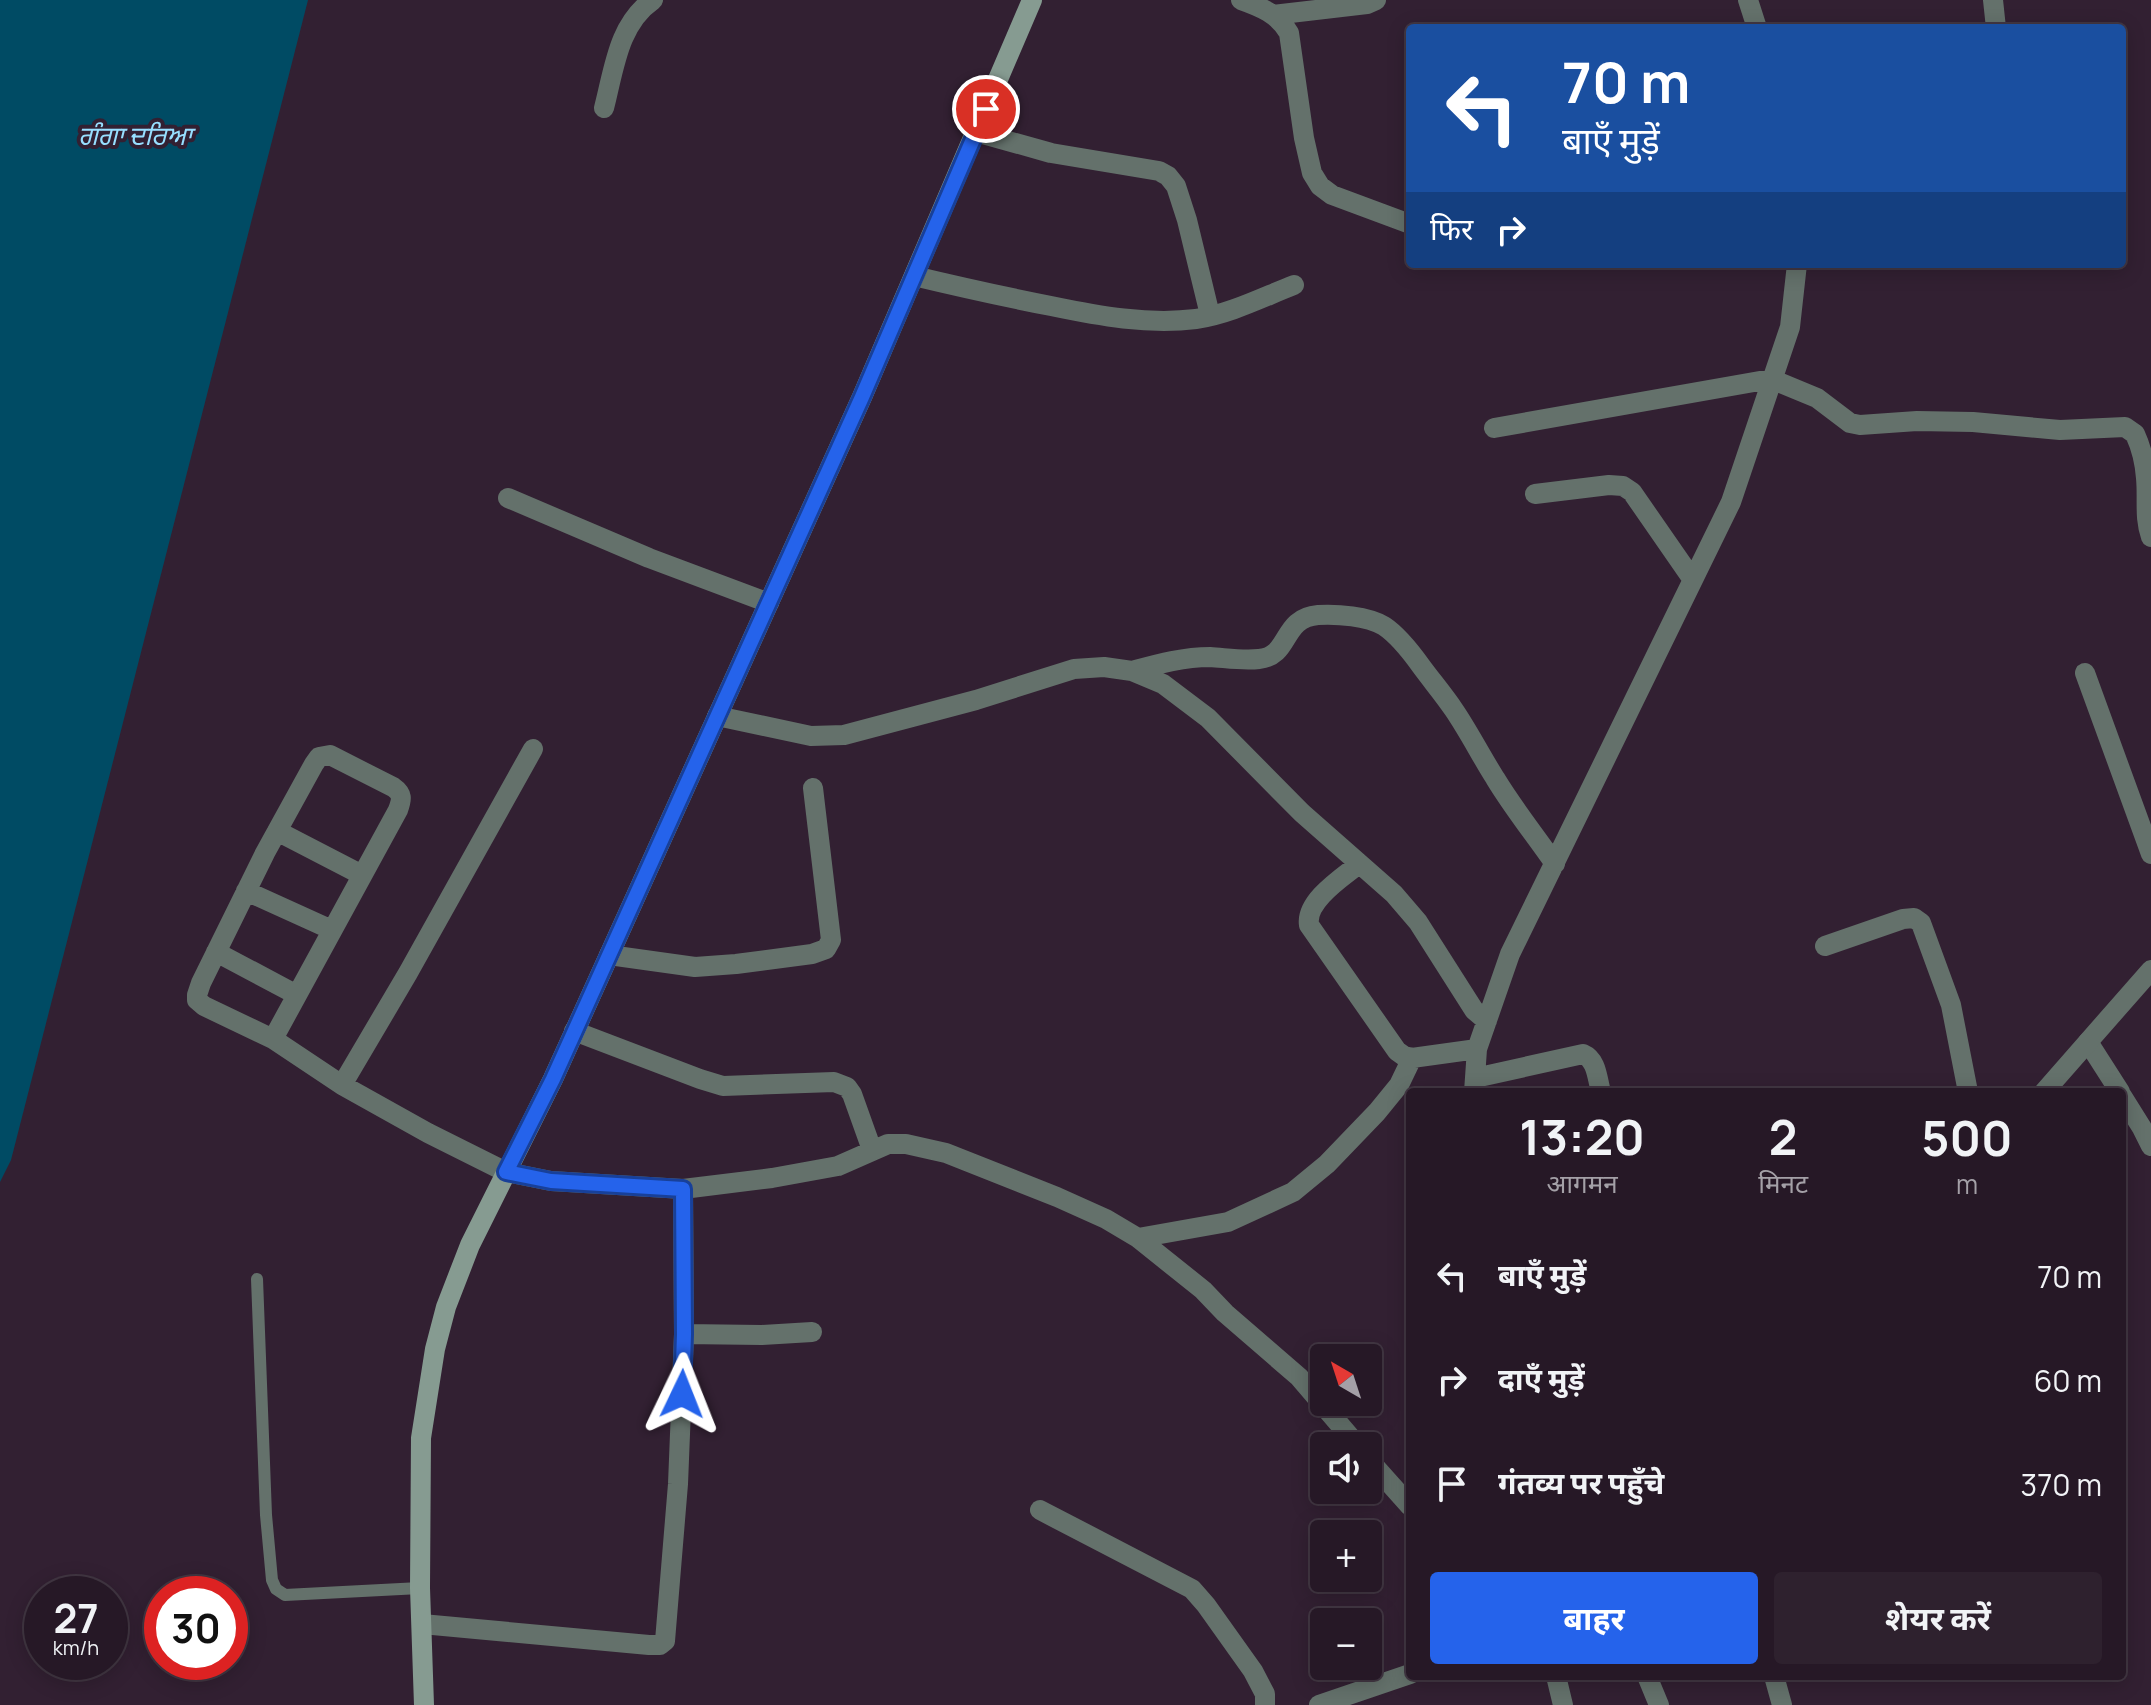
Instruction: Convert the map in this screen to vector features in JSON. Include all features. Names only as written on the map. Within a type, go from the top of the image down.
[{"type":"main road","points":[[424,1705],[420,1588],[421,1438],[435,1349],[446,1307],[470,1245],[574,1031],[862,397],[1032,0]]},
{"type":"street","points":[[604,108],[623,36],[632,20],[653,0]]},
{"type":"street","points":[[1241,0],[1273,15],[1289,33],[1304,138],[1312,173],[1320,186],[1332,195],[1406,223]]},
{"type":"street","points":[[1273,15],[1367,4],[1376,0]]},
{"type":"street","points":[[1748,0],[1756,24]]},
{"type":"street","points":[[1994,0],[1996,24]]},
{"type":"street","points":[[976,132],[1051,153],[1159,171],[1168,176],[1176,186],[1187,220],[1210,315]]},
{"type":"street","points":[[1600,1088],[1593,1062],[1583,1054],[1474,1085],[1477,1049],[1510,954],[1731,502],[1790,327],[1797,268]]},
{"type":"street","points":[[914,276],[1107,318],[1154,321],[1196,319],[1294,285]]},
{"type":"street","points":[[1494,428],[1771,379],[1817,398],[1850,423],[1860,425],[1917,421],[1973,422],[2060,430],[2128,428],[2135,434],[2142,456],[2146,478],[2146,518],[2151,537]]},
{"type":"street","points":[[1535,494],[1623,486],[1632,492],[1693,580]]},
{"type":"street","points":[[508,498],[649,558],[769,603]]},
{"type":"street","points":[[1132,671],[1174,660],[1208,657],[1259,659],[1271,656],[1295,624],[1302,618],[1314,615],[1365,619],[1383,625],[1410,651],[1455,712],[1497,782],[1555,864]]},
{"type":"street","points":[[717,716],[811,736],[844,735],[976,700],[1074,669],[1104,667],[1132,671],[1163,684],[1208,718],[1302,813],[1394,894],[1418,922],[1474,1010],[1487,1021]]},
{"type":"street","points":[[2085,673],[2151,854]]},
{"type":"street","points":[[342,1085],[533,749]]},
{"type":"street","points":[[273,1039],[402,798],[393,787],[330,755],[324,755],[314,764],[246,891],[201,983],[197,1000],[204,1006],[273,1039],[342,1085],[428,1133],[506,1172],[551,1181],[683,1189],[838,1166],[888,1144],[906,1144],[946,1153],[1057,1197],[1106,1219],[1138,1238],[1203,1290],[1299,1377],[1346,1432]]},
{"type":"street","points":[[609,955],[695,967],[797,956],[826,949],[831,940],[813,788]]},
{"type":"street","points":[[277,831],[362,875]]},
{"type":"street","points":[[1359,864],[1319,898],[1308,918],[1309,925],[1397,1051],[1412,1058],[1477,1049]]},
{"type":"street","points":[[246,891],[332,930]]},
{"type":"street","points":[[1825,946],[1903,919],[1914,918],[1921,923],[1951,1005],[1967,1088]]},
{"type":"street","points":[[216,952],[297,995]]},
{"type":"street","points":[[2048,1088],[2151,970]]},
{"type":"street","points":[[574,1031],[723,1086],[840,1083],[852,1094],[872,1150]]},
{"type":"street","points":[[2088,1042],[2117,1088]]},
{"type":"street","points":[[1138,1238],[1228,1222],[1293,1192],[1327,1164],[1377,1112],[1399,1085],[1412,1058]]},
{"type":"street","points":[[2126,1102],[2151,1146]]},
{"type":"street","points":[[422,1624],[662,1645],[665,1641],[678,1484],[684,1334],[683,1189]]},
{"type":"street","points":[[684,1334],[812,1332]]},
{"type":"street","points":[[1382,1475],[1406,1502]]},
{"type":"street","points":[[1040,1510],[1192,1589],[1253,1671],[1265,1694],[1265,1705]]},
{"type":"street","points":[[1319,1705],[1406,1675]]},
{"type":"street","points":[[1557,1680],[1563,1705]]},
{"type":"street","points":[[1649,1680],[1659,1705]]},
{"type":"street","points":[[1775,1680],[1782,1705]]},
{"type":"lane","points":[[257,1279],[266,1515],[272,1580],[276,1589],[285,1595],[420,1588]]},
{"type":"water","name":"ਗੰਗਾ ਦਰਿਆ","points":[[0,0],[308,0],[11,1160],[0,1182]]},
{"type":"route","points":[[682,1394],[683,1189],[551,1181],[506,1172],[553,1079],[862,397],[986,109]]}]
